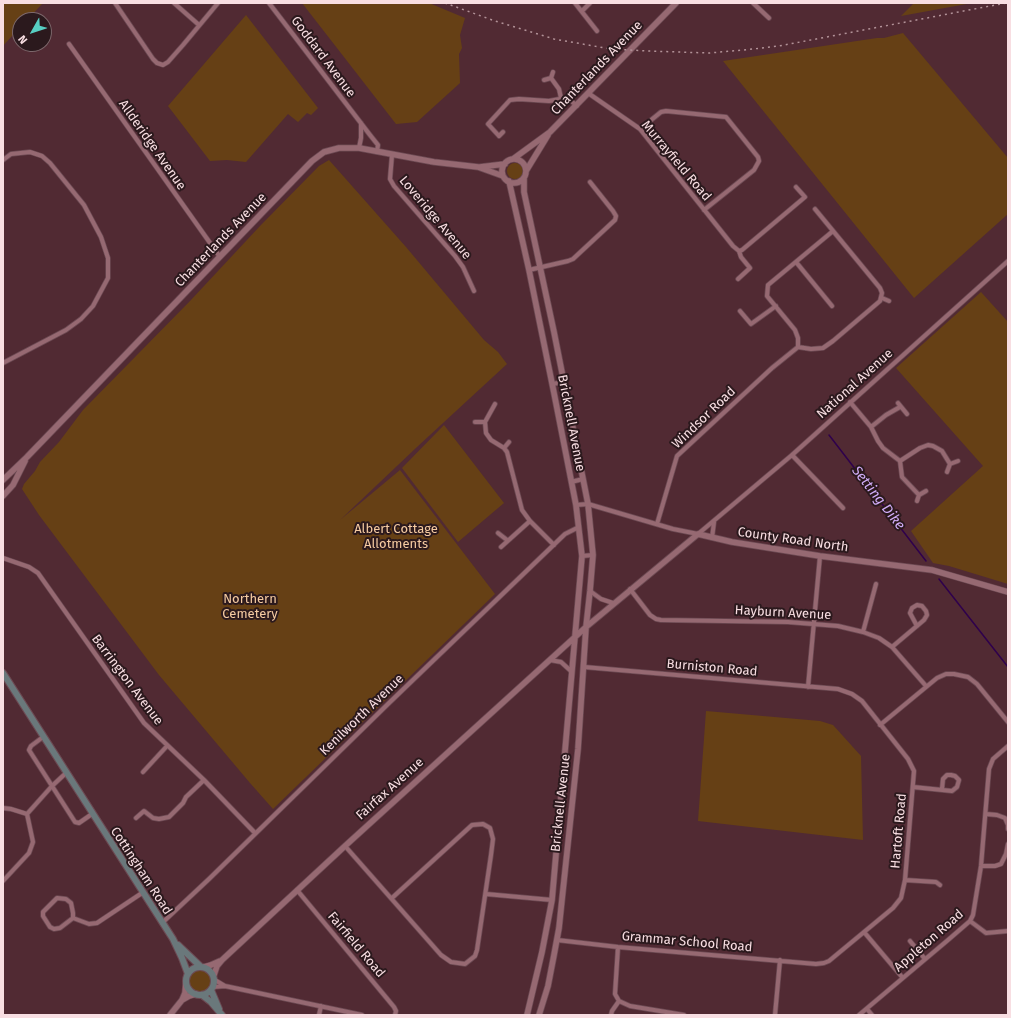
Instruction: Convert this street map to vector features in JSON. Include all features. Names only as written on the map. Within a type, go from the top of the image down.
[{"type":"main road","name":"Cottingham Road","points":[[3,673],[142,893],[173,939],[188,974]]},
{"type":"main road","name":"Cottingham Road","points":[[173,939],[202,967]]},
{"type":"main road","points":[[199,995],[207,994],[212,988],[214,978],[210,970],[202,967],[193,969],[188,974],[186,982],[189,990],[211,1002],[222,1015]]},
{"type":"main road","points":[[212,988],[222,1015]]},
{"type":"street","points":[[115,3],[153,59],[157,63],[163,64],[168,62],[218,3]]},
{"type":"street","points":[[174,3],[199,25]]},
{"type":"street","name":"Goddard Avenue","points":[[269,3],[378,145],[378,152]]},
{"type":"street","points":[[575,3],[597,31]]},
{"type":"street","points":[[582,11],[590,3]]},
{"type":"street","name":"Chanterlands Avenue","points":[[513,160],[550,132],[577,106],[676,3]]},
{"type":"street","points":[[753,3],[769,18]]},
{"type":"street","name":"Allderidge Avenue","points":[[68,44],[220,257]]},
{"type":"street","points":[[544,80],[551,78],[554,72]]},
{"type":"street","points":[[551,78],[559,89],[561,98]]},
{"type":"street","name":"Murrayfield Road","points":[[588,93],[640,129],[704,210],[739,251],[741,257],[750,268],[738,279]]},
{"type":"street","points":[[503,132],[499,136],[488,124],[510,100],[519,99],[549,101],[561,98],[569,99],[577,106]]},
{"type":"street","points":[[640,129],[666,111],[726,117],[758,157],[759,161],[754,170],[704,210]]},
{"type":"street","points":[[359,148],[361,123]]},
{"type":"street","name":"Chanterlands Avenue","points":[[526,170],[550,132]]},
{"type":"street","name":"Chanterlands Avenue","points":[[3,480],[27,457],[312,160],[324,152],[338,148],[359,148],[434,162],[478,167],[505,164]]},
{"type":"street","points":[[3,160],[11,154],[30,152],[42,156],[50,163],[84,206],[101,237],[108,258],[108,278],[93,306],[81,319],[66,330],[3,363]]},
{"type":"street","name":"Loveridge Avenue","points":[[392,155],[390,179],[394,186],[464,267],[474,291]]},
{"type":"street","points":[[513,160],[518,160],[524,165],[526,170],[524,178],[514,183],[508,181],[503,176],[505,164],[513,160]]},
{"type":"street","name":"Chanterlands Avenue","points":[[478,167],[503,176]]},
{"type":"street","name":"Bricknell Avenue","points":[[524,178],[524,192],[541,267],[588,504],[593,555],[586,627],[578,749],[563,890],[557,940],[548,986],[539,1015]]},
{"type":"street","name":"Bricknell Avenue","points":[[508,181],[529,270],[576,505],[582,556],[552,900],[541,959],[527,1015]]},
{"type":"street","points":[[529,270],[573,259],[615,220],[616,216],[613,211],[590,182]]},
{"type":"street","points":[[739,251],[805,197],[796,187]]},
{"type":"street","points":[[815,209],[880,288],[882,298],[823,348],[810,349],[798,347],[796,330],[767,296],[768,285],[833,231]]},
{"type":"street","name":"National Avenue","points":[[575,637],[613,603],[792,455],[1008,261]]},
{"type":"street","points":[[796,262],[832,306]]},
{"type":"street","points":[[882,298],[888,301]]},
{"type":"street","points":[[740,311],[751,324],[776,306]]},
{"type":"street","name":"Windsor Road","points":[[657,524],[677,456],[772,368],[798,347]]},
{"type":"street","points":[[552,384],[564,382]]},
{"type":"street","points":[[850,402],[871,427],[883,448],[900,461],[902,477],[919,495]]},
{"type":"street","points":[[495,404],[485,422],[486,433],[491,440],[504,448],[507,452],[522,510],[530,521],[554,545]]},
{"type":"street","points":[[871,427],[899,405],[907,414]]},
{"type":"street","points":[[475,422],[485,422]]},
{"type":"street","points":[[504,448],[509,442]]},
{"type":"street","points":[[900,461],[920,448],[933,446],[942,451],[950,464],[948,472]]},
{"type":"street","points":[[792,455],[843,508]]},
{"type":"street","name":"Chanterlands Avenue","points":[[3,496],[13,485],[27,457]]},
{"type":"street","points":[[950,464],[958,461]]},
{"type":"street","points":[[571,482],[583,479]]},
{"type":"street","points":[[917,501],[919,495],[926,491]]},
{"type":"street","name":"County Road North","points":[[576,505],[588,504],[673,529],[732,542],[820,556],[932,570],[1008,592]]},
{"type":"street","points":[[501,547],[530,521]]},
{"type":"street","points":[[712,538],[714,521]]},
{"type":"street","name":"Kenilworth Avenue","points":[[162,922],[565,534],[579,527]]},
{"type":"street","points":[[498,533],[508,540]]},
{"type":"street","points":[[582,556],[593,555]]},
{"type":"street","points":[[808,687],[820,556]]},
{"type":"street","name":"Barrington Avenue","points":[[3,558],[29,567],[38,573],[137,714],[167,746],[204,780],[256,833]]},
{"type":"street","points":[[863,632],[876,584]]},
{"type":"street","name":"Hayburn Avenue","points":[[630,589],[650,615],[661,620],[744,620],[813,624],[838,626],[863,632],[879,638],[892,647],[926,686]]},
{"type":"street","points":[[590,591],[601,599],[613,603]]},
{"type":"street","points":[[892,647],[917,626],[924,620],[927,616],[926,611],[922,606],[917,605],[912,608],[910,613],[917,626]]},
{"type":"street","name":"Fairfax Avenue","points":[[214,978],[217,966],[222,960],[575,637]]},
{"type":"street","points":[[550,660],[561,662],[572,673]]},
{"type":"street","name":"Burniston Road","points":[[584,667],[838,689]]},
{"type":"street","points":[[880,725],[926,686],[937,678],[946,674],[968,677],[979,686],[1008,722]]},
{"type":"street","name":"Hartoft Road","points":[[816,964],[828,961],[893,908],[901,898],[905,880],[913,786],[914,771],[908,759],[862,702],[852,694],[838,689]]},
{"type":"street","points":[[44,737],[31,746],[28,750],[75,822],[79,823],[92,814]]},
{"type":"street","points":[[143,772],[167,746]]},
{"type":"street","name":"Appleton Road","points":[[860,1015],[970,921],[974,915],[981,866],[989,770],[993,759],[1008,746]]},
{"type":"street","points":[[27,814],[66,773]]},
{"type":"street","points":[[913,786],[952,791],[957,787],[959,780],[951,774],[947,775],[943,779],[942,789]]},
{"type":"street","points":[[136,818],[144,811],[152,818],[159,820],[169,817],[183,803],[186,797],[204,780]]},
{"type":"street","points":[[3,808],[27,814]]},
{"type":"street","points":[[3,881],[29,853],[33,842],[27,814]]},
{"type":"street","points":[[986,814],[997,815],[1004,818],[1008,829]]},
{"type":"street","points":[[345,846],[441,955],[451,962],[465,964],[475,956],[477,950],[493,839],[490,828],[483,824],[475,824],[468,828],[392,898]]},
{"type":"street","points":[[981,866],[995,866],[1001,864],[1006,854],[1008,844]]},
{"type":"street","points":[[556,848],[567,849]]},
{"type":"street","points":[[905,880],[936,882],[940,885]]},
{"type":"street","name":"Fairfield Road","points":[[297,890],[394,1006],[396,1011],[395,1015]]},
{"type":"street","points":[[73,918],[89,924],[97,923],[142,893]]},
{"type":"street","points":[[486,894],[552,900]]},
{"type":"street","points":[[57,898],[62,898],[71,903],[73,918],[60,928],[54,929],[50,927],[43,916],[43,912],[57,898]]},
{"type":"street","points":[[970,921],[986,933],[1008,931]]},
{"type":"street","points":[[864,932],[902,978]]},
{"type":"street","name":"Grammar School Road","points":[[557,940],[618,947],[816,964]]},
{"type":"street","points":[[910,941],[925,959]]},
{"type":"street","points":[[618,947],[615,994],[619,1001],[630,1006],[684,1015]]},
{"type":"street","name":"Fairfax Avenue","points":[[202,967],[211,966],[222,960]]},
{"type":"street","points":[[774,1015],[780,960]]},
{"type":"street","points":[[214,978],[225,986]]},
{"type":"street","points":[[170,1015],[182,1000],[185,993],[186,982]]},
{"type":"street","points":[[212,988],[225,986],[362,1015]]},
{"type":"street","points":[[182,1000],[189,996],[199,995]]},
{"type":"street","points":[[611,1015],[612,1010],[619,1001]]},
{"type":"street","points":[[319,1015],[321,1006]]},
{"type":"street","points":[[867,1009],[872,1015]]},
{"type":"green space","points":[[3,3],[43,3],[35,12],[12,12],[12,36],[3,46]]},
{"type":"green space","points":[[302,3],[429,3],[465,18],[460,35],[462,48],[459,54],[460,83],[417,122],[396,124]]},
{"type":"green space","points":[[914,3],[972,3],[901,16]]},
{"type":"green space","points":[[246,15],[318,108],[311,115],[307,113],[298,122],[288,114],[246,162],[227,160],[210,161],[168,106]]},
{"type":"green space","points":[[903,33],[1008,158],[1008,214],[914,298],[723,61],[884,38]]},
{"type":"green space","points":[[329,160],[406,247],[484,340],[498,352],[507,364],[340,520],[400,470],[495,594],[273,809],[159,675],[39,515],[22,489],[40,462],[59,442],[83,410],[319,166]]},
{"type":"green space","points":[[512,163],[518,163],[523,168],[521,177],[518,179],[512,179],[507,174],[507,168]]},
{"type":"green space","points":[[981,292],[1008,322],[1008,584],[949,566],[933,563],[911,531],[983,466],[896,368]]},
{"type":"green space","points":[[444,425],[504,503],[458,542],[402,468]]},
{"type":"green space","points":[[706,711],[820,721],[833,725],[861,756],[863,840],[698,821]]},
{"type":"green space","points":[[200,970],[208,973],[211,981],[208,989],[200,992],[192,989],[189,981],[192,973]]},
{"type":"waterway","name":"Setting Dike","points":[[829,435],[926,561]]},
{"type":"waterway","name":"Setting Dike","points":[[939,579],[1008,667]]},
{"type":"railway","points":[[445,3],[495,21],[554,39],[611,49],[709,53],[779,46],[1006,3]]},
{"type":"park label","name":"Albert Cottage Allotments","points":[[396,536]]},
{"type":"park label","name":"Northern Cemetery","points":[[250,606]]}]
